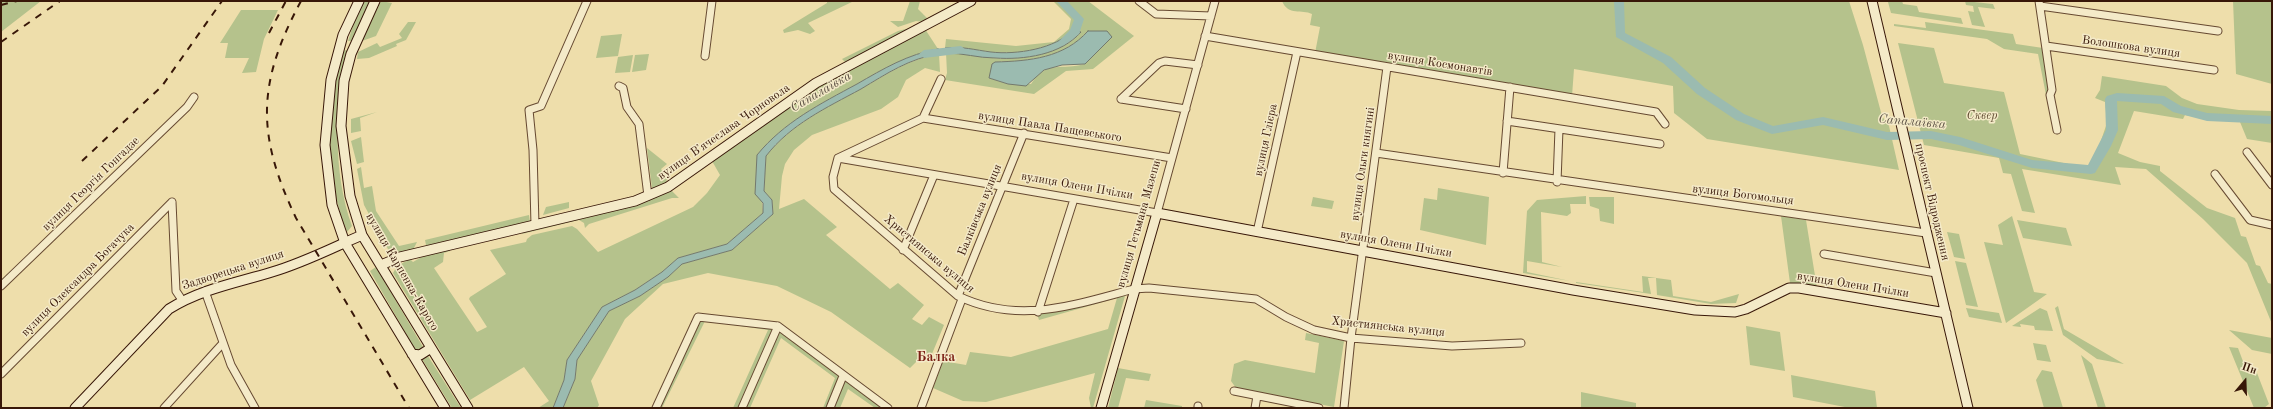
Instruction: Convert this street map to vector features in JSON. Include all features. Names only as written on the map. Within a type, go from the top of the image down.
[{"type":"street","points":[[359,1],[339,48],[330,80],[325,145],[332,205],[345,243],[445,408]]},
{"type":"street","name":"вулиця Карпенка-Карого","points":[[375,1],[354,46],[348,64],[341,125],[346,180],[354,216],[362,235],[468,408]]},
{"type":"street","points":[[535,225],[533,150],[529,110],[541,106],[588,1]]},
{"type":"street","points":[[705,56],[712,1]]},
{"type":"street","name":"вулиця Вʼячеслава Чорновола","points":[[381,265],[400,257],[635,201],[648,196],[668,187],[816,83],[972,1]]},
{"type":"street","points":[[1138,1],[1156,14],[1211,16]]},
{"type":"street","name":"вулиця Гетьмана Мазепи","points":[[1101,408],[1134,288],[1157,213],[1215,1]]},
{"type":"street","name":"проспект Відродження","points":[[1872,1],[1968,408]]},
{"type":"street","points":[[2057,130],[2050,95],[2052,90],[2039,4],[2218,31]]},
{"type":"street","name":"вулиця Космонавтів","points":[[1205,36],[1656,112],[1665,124]]},
{"type":"street","points":[[339,48],[354,46]]},
{"type":"street","name":"Волошкова вулиця","points":[[2046,46],[2214,70]]},
{"type":"street","name":"вулиця Глієра","points":[[1257,232],[1297,52]]},
{"type":"street","points":[[1186,108],[1121,99],[1159,63],[1165,61],[1198,65]]},
{"type":"street","name":"вулиця Ольги княгині","points":[[1344,408],[1351,338],[1387,67]]},
{"type":"street","points":[[838,158],[923,118],[941,79]]},
{"type":"street","points":[[619,86],[622,88],[627,107],[639,124],[648,196]]},
{"type":"street","points":[[1502,173],[1510,87]]},
{"type":"street","name":"вулиця Георгія Гонгадзе","points":[[1,286],[187,107],[194,97]]},
{"type":"street","name":"вулиця Павла Пащевського","points":[[923,118],[1024,133],[1172,158]]},
{"type":"street","points":[[1507,121],[1660,144]]},
{"type":"street","points":[[1557,182],[1558,129]]},
{"type":"street","name":"Балківська вулиця","points":[[921,408],[960,298],[1024,133]]},
{"type":"street","points":[[2247,152],[2272,185]]},
{"type":"street","name":"вулиця Богомольця","points":[[1376,153],[1557,182],[1805,214],[1926,233]]},
{"type":"street","name":"вулиця Олени Пчілки","points":[[838,158],[1157,213],[1362,252],[1581,291],[1717,312],[1746,309],[1789,288],[1799,288],[1946,313]]},
{"type":"street","name":"Християнська вулиця","points":[[838,158],[833,177],[834,189],[960,298],[980,306],[1019,312],[1038,312],[1134,288],[1150,288],[1256,299],[1286,317],[1314,330],[1351,338],[1452,346],[1521,343]]},
{"type":"street","points":[[903,250],[934,174]]},
{"type":"street","points":[[2215,174],[2250,220],[2272,225]]},
{"type":"street","points":[[1038,312],[1074,199]]},
{"type":"street","name":"вулиця Олександра Богачука","points":[[1,374],[172,202],[176,291],[182,300]]},
{"type":"street","name":"Задворецька вулиця","points":[[75,408],[169,309],[182,300],[205,291],[300,262],[362,235]]},
{"type":"street","points":[[1824,254],[1936,273]]},
{"type":"street","points":[[205,291],[231,365],[255,408]]},
{"type":"street","points":[[656,408],[698,317],[778,326],[843,376],[888,408]]},
{"type":"street","points":[[742,408],[778,326]]},
{"type":"street","points":[[164,408],[223,343]]},
{"type":"street","points":[[412,354],[420,355],[431,348]]},
{"type":"street","points":[[830,408],[843,376]]},
{"type":"street","points":[[1234,391],[1319,408]]},
{"type":"street","points":[[1255,408],[1257,396]]},
{"type":"green space","points":[[1,1],[41,1],[1,32]]},
{"type":"green space","points":[[363,1],[371,1],[351,41],[348,41],[356,16]]},
{"type":"green space","points":[[381,1],[392,3],[376,36],[362,41]]},
{"type":"green space","points":[[827,1],[854,1],[808,23],[815,31],[810,34],[798,30],[784,33],[783,30],[827,3]]},
{"type":"green space","points":[[910,1],[920,1],[918,9],[929,20],[925,22],[916,21],[898,27],[890,21],[903,21]]},
{"type":"green space","points":[[1053,1],[1088,1],[1134,36],[1093,69],[1066,71],[1034,94],[945,80],[947,73],[946,53],[997,58],[1037,55],[1063,46],[1073,40],[1081,32],[1073,30],[1066,37],[1057,42],[1035,49],[1001,53],[963,48],[945,48],[946,39],[1016,46],[1054,42],[1069,29],[1071,19]],"holes":[[[1088,31],[1112,37],[1085,64],[1055,67],[1043,71],[1031,84],[1008,84],[989,78],[995,62],[1021,61],[1046,56],[1068,47],[1079,40]]]},
{"type":"green space","points":[[1282,1],[1849,1],[1863,45],[1882,116],[1889,126],[1899,170],[1707,139],[1674,113],[1673,86],[1574,69],[1572,96],[1315,53],[1320,27],[1310,25],[1312,14],[1288,9]]},
{"type":"green space","points":[[1902,1],[1903,4],[1917,6],[1919,12],[1961,18],[1963,24],[1891,13],[1888,2]]},
{"type":"green space","points":[[1965,1],[1993,4],[1995,9],[1978,7],[1985,27],[1972,25],[1968,11],[1974,12],[1973,6],[1966,5]]},
{"type":"green space","points":[[2233,1],[2272,1],[2272,84],[2236,74]]},
{"type":"green space","points":[[241,10],[278,10],[264,39],[256,72],[242,73],[249,58],[225,58],[228,43],[220,43]]},
{"type":"green space","points":[[408,22],[416,22],[406,40],[396,44],[397,46],[369,58],[357,59],[358,52],[377,43],[380,47],[402,38],[399,34]]},
{"type":"green space","points":[[1925,22],[2013,34],[2016,44],[2043,48],[2049,89],[2046,95],[2038,54],[2004,49],[1987,39],[1894,26],[1894,24],[1926,28]]},
{"type":"green space","points":[[918,26],[845,62],[842,59],[898,31]]},
{"type":"green space","points":[[925,29],[938,49],[916,54],[876,73],[803,115],[791,123],[768,143],[757,155],[763,213],[727,244],[678,258],[662,272],[635,290],[602,307],[567,360],[564,380],[553,408],[538,408],[549,401],[524,367],[470,400],[393,273],[397,266],[410,259],[413,262],[425,255],[450,249],[450,251],[444,253],[443,262],[434,268],[477,332],[487,327],[469,299],[470,297],[506,274],[490,250],[526,242],[532,235],[572,226],[577,229],[598,252],[693,207],[707,193],[720,175],[712,161],[819,84]]},
{"type":"green space","points":[[622,34],[618,56],[596,58],[601,36]]},
{"type":"green space","name":"Сквер","points":[[1898,43],[1934,48],[1944,83],[2004,92],[2020,154],[2088,168],[2096,155],[2107,123],[2105,102],[2095,98],[2100,90],[2102,76],[2166,86],[2182,98],[2197,104],[2239,110],[2272,111],[2272,143],[2247,139],[2240,122],[2211,120],[2185,115],[2183,119],[2134,111],[2118,153],[2140,162],[2160,166],[2160,171],[2207,208],[2235,218],[2241,236],[2246,237],[2256,265],[2260,266],[2268,283],[2272,284],[2272,324],[2247,263],[2203,219],[2146,169],[2115,167],[2121,185],[2022,169],[2035,213],[2022,211],[2011,174],[2003,173],[1999,158],[1924,145]]},
{"type":"green space","points":[[348,50],[343,71],[338,116],[341,184],[352,226],[347,232],[340,212],[335,190],[331,167],[330,143],[336,72],[341,51]]},
{"type":"green space","points":[[649,54],[646,70],[632,72],[635,55]]},
{"type":"green space","points":[[939,54],[940,72],[925,68],[906,80],[898,97],[881,109],[812,135],[794,150],[785,164],[782,176],[779,209],[804,199],[837,227],[826,235],[890,289],[898,283],[924,305],[912,319],[922,325],[929,317],[944,325],[929,361],[921,357],[910,368],[831,312],[777,286],[708,273],[663,284],[625,319],[591,381],[599,405],[597,408],[563,408],[575,379],[577,360],[609,311],[640,296],[668,277],[682,264],[732,250],[773,214],[772,200],[764,191],[766,156],[776,145],[798,126],[822,110],[908,63]]},
{"type":"green space","points":[[633,55],[630,72],[615,73],[618,57]]},
{"type":"green space","points":[[377,112],[360,118],[361,131],[351,133],[351,119]]},
{"type":"green space","points":[[361,137],[364,162],[357,164],[351,141]]},
{"type":"green space","points":[[647,148],[667,164],[661,169],[667,179],[666,183],[655,189],[652,188]]},
{"type":"green space","points":[[361,167],[364,188],[372,186],[376,211],[399,246],[417,242],[413,250],[394,254],[388,249],[364,205],[357,169]]},
{"type":"green space","points":[[1438,188],[1489,197],[1486,245],[1420,230],[1424,198],[1437,200]]},
{"type":"green space","points":[[670,189],[679,198],[672,198],[589,224],[585,228],[584,223],[579,220],[522,234],[524,231]]},
{"type":"green space","points":[[1586,196],[1586,204],[1570,204],[1571,213],[1567,216],[1541,212],[1542,262],[1562,267],[1527,261],[1527,272],[1570,281],[1523,273],[1527,211],[1537,200]]},
{"type":"green space","points":[[1313,197],[1334,201],[1332,209],[1311,206]]},
{"type":"green space","points":[[1589,197],[1614,197],[1614,224],[1600,221],[1599,209],[1590,206]]},
{"type":"green space","points":[[569,202],[569,208],[543,215],[546,207]]},
{"type":"green space","points":[[529,215],[530,222],[430,246],[426,245],[425,240]]},
{"type":"green space","points":[[1781,216],[1806,220],[1817,288],[1790,283]]},
{"type":"green space","points":[[2012,216],[2034,292],[2047,294],[2006,323],[1984,242],[2003,245],[1998,225]]},
{"type":"green space","points":[[2017,220],[2066,228],[2072,246],[2023,238]]},
{"type":"green space","points":[[1947,232],[1959,234],[1965,259],[1954,257]]},
{"type":"green space","points":[[1955,261],[1966,263],[1978,307],[1966,305]]},
{"type":"green space","points":[[376,267],[423,347],[416,351],[370,271]]},
{"type":"green space","points":[[1642,276],[1671,280],[1673,296],[1711,302],[1739,294],[1736,303],[1711,304],[1657,295],[1656,278],[1648,278],[1651,294],[1576,283],[1643,292]]},
{"type":"green space","points":[[1118,295],[1125,296],[1093,408],[1091,408],[1089,398],[1095,373],[986,402],[963,401],[933,388],[943,361],[966,365],[970,352],[1011,357],[1108,329],[1117,298],[1039,320],[1037,314]]},
{"type":"green space","points":[[2058,306],[2064,329],[2124,364],[2097,359],[2063,335],[2055,308]]},
{"type":"green space","points":[[1966,308],[1999,313],[2002,323],[1969,317]]},
{"type":"green space","points":[[2040,308],[2047,311],[2053,331],[2035,330],[2034,326],[2020,324],[2021,327],[2012,326]]},
{"type":"green space","points":[[700,320],[774,328],[739,408],[733,408],[768,330],[705,321],[662,408],[659,408]]},
{"type":"green space","points":[[1746,326],[1780,332],[1785,371],[1750,365]]},
{"type":"green space","points":[[2229,330],[2272,338],[2272,354],[2252,350]]},
{"type":"green space","points":[[779,331],[840,377],[828,408],[823,408],[835,378],[781,338],[750,408],[744,408]]},
{"type":"green space","points":[[1306,333],[1344,341],[1334,407],[1236,388],[1231,381],[1234,364],[1245,360],[1315,373],[1319,343],[1305,340]]},
{"type":"green space","points":[[2033,343],[2046,345],[2051,362],[2037,360]]},
{"type":"green space","points":[[2229,347],[2238,348],[2247,372],[2257,373],[2269,404],[2264,408],[2254,408]]},
{"type":"green space","points":[[2081,355],[2092,364],[2106,408],[2098,408]]},
{"type":"green space","points":[[428,356],[461,408],[452,408],[422,359]]},
{"type":"green space","points":[[1118,368],[1151,374],[1149,381],[1126,378],[1118,408],[1108,408]]},
{"type":"green space","points":[[2042,370],[2052,372],[2063,408],[2044,408],[2036,380]]},
{"type":"green space","points":[[1791,375],[1875,391],[1877,408],[1850,408],[1793,397]]},
{"type":"green space","points":[[844,380],[883,408],[875,408],[848,389],[840,408],[833,408]]},
{"type":"green space","points":[[1581,392],[1636,403],[1636,408],[1581,408]]},
{"type":"green space","points":[[1146,400],[1182,406],[1182,408],[1144,408]]},
{"type":"water","points":[[1073,30],[1081,32],[1073,40],[1053,51],[1030,57],[983,57],[946,53],[945,48],[963,48],[1001,53],[1023,51],[1057,42],[1066,37]]},
{"type":"water","points":[[1088,31],[1107,31],[1112,37],[1085,64],[1062,65],[1044,70],[1026,86],[1008,84],[989,78],[992,64],[995,62],[1021,61],[1046,56],[1068,47],[1079,40]]},
{"type":"water","points":[[938,49],[939,54],[918,59],[889,72],[810,118],[786,135],[766,156],[764,191],[772,200],[773,214],[732,250],[682,264],[668,277],[640,296],[609,311],[577,360],[575,379],[563,408],[553,408],[564,380],[567,360],[602,307],[635,290],[662,272],[678,258],[727,244],[763,213],[763,203],[755,194],[757,155],[768,143],[791,123],[803,115],[876,73],[916,54]]},
{"type":"waterway","name":"Сапалаївка","points":[[1061,1],[1079,19],[1075,32],[1064,41]]},
{"type":"waterway","name":"Сапалаївка","points":[[1619,1],[1620,35],[1667,60],[1701,91],[1740,117],[1772,130],[1823,121],[1887,136],[1931,135],[1960,141],[2032,164],[2056,165],[2091,170],[2103,151],[2112,130],[2113,122],[2111,99],[2117,97],[2164,100],[2177,109],[2207,117],[2272,120]]},
{"type":"waterway","name":"Сапалаївка","points":[[924,54],[961,50]]},
{"type":"railway","points":[[1,5],[17,1]]},
{"type":"railway","points":[[1,42],[60,1]]},
{"type":"railway","points":[[82,161],[162,86],[222,1]]},
{"type":"railway","points":[[269,33],[286,1]]},
{"type":"railway","points":[[301,1],[276,58],[270,84],[267,109],[268,134],[274,160],[283,188],[296,218],[409,408]]},
{"type":"district","name":"Балка","points":[[936,357]]}]
